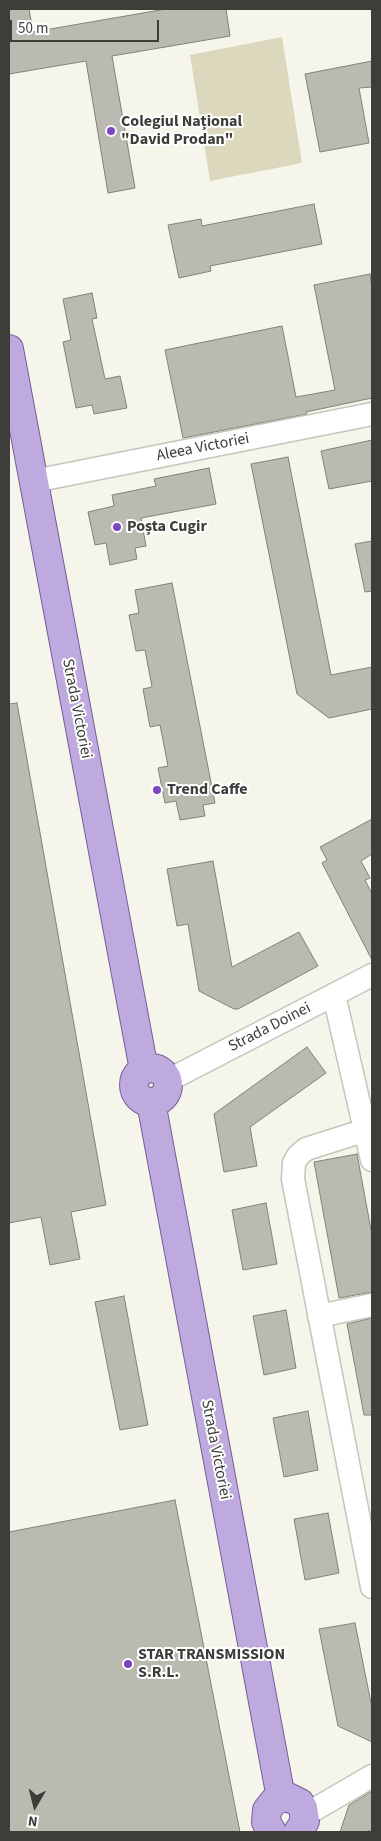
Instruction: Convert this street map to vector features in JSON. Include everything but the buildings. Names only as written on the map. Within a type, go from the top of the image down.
[{"type":"main road","name":"Strada Victoriei","points":[[9,349],[154,1084],[281,1798]]},
{"type":"main road","points":[[272,1832],[268,1828],[265,1816],[270,1804],[281,1798],[288,1797],[300,1803],[302,1823]]},
{"type":"street","name":"Aleea Victoriei","points":[[34,481],[372,414]]},
{"type":"street","name":"Strada Doinei","points":[[154,1084],[372,975]]},
{"type":"street","points":[[334,995],[372,1160]]},
{"type":"street","points":[[366,1130],[306,1149],[298,1156],[294,1163],[293,1179],[319,1316],[366,1523],[372,1587]]},
{"type":"street","points":[[319,1316],[372,1305]]},
{"type":"street","points":[[302,1823],[372,1776]]},
{"type":"shaded area","points":[[282,37],[302,163],[210,181],[190,55]]},
{"type":"place","name":"Colegiul Național \"David Prodan\"","points":[[111,131]]},
{"type":"place","name":"Poșta Cugir","points":[[117,527]]},
{"type":"place","name":"Trend Caffe","points":[[157,790]]},
{"type":"place","name":"STAR TRANSMISSION S.R.L.","points":[[128,1664]]}]
